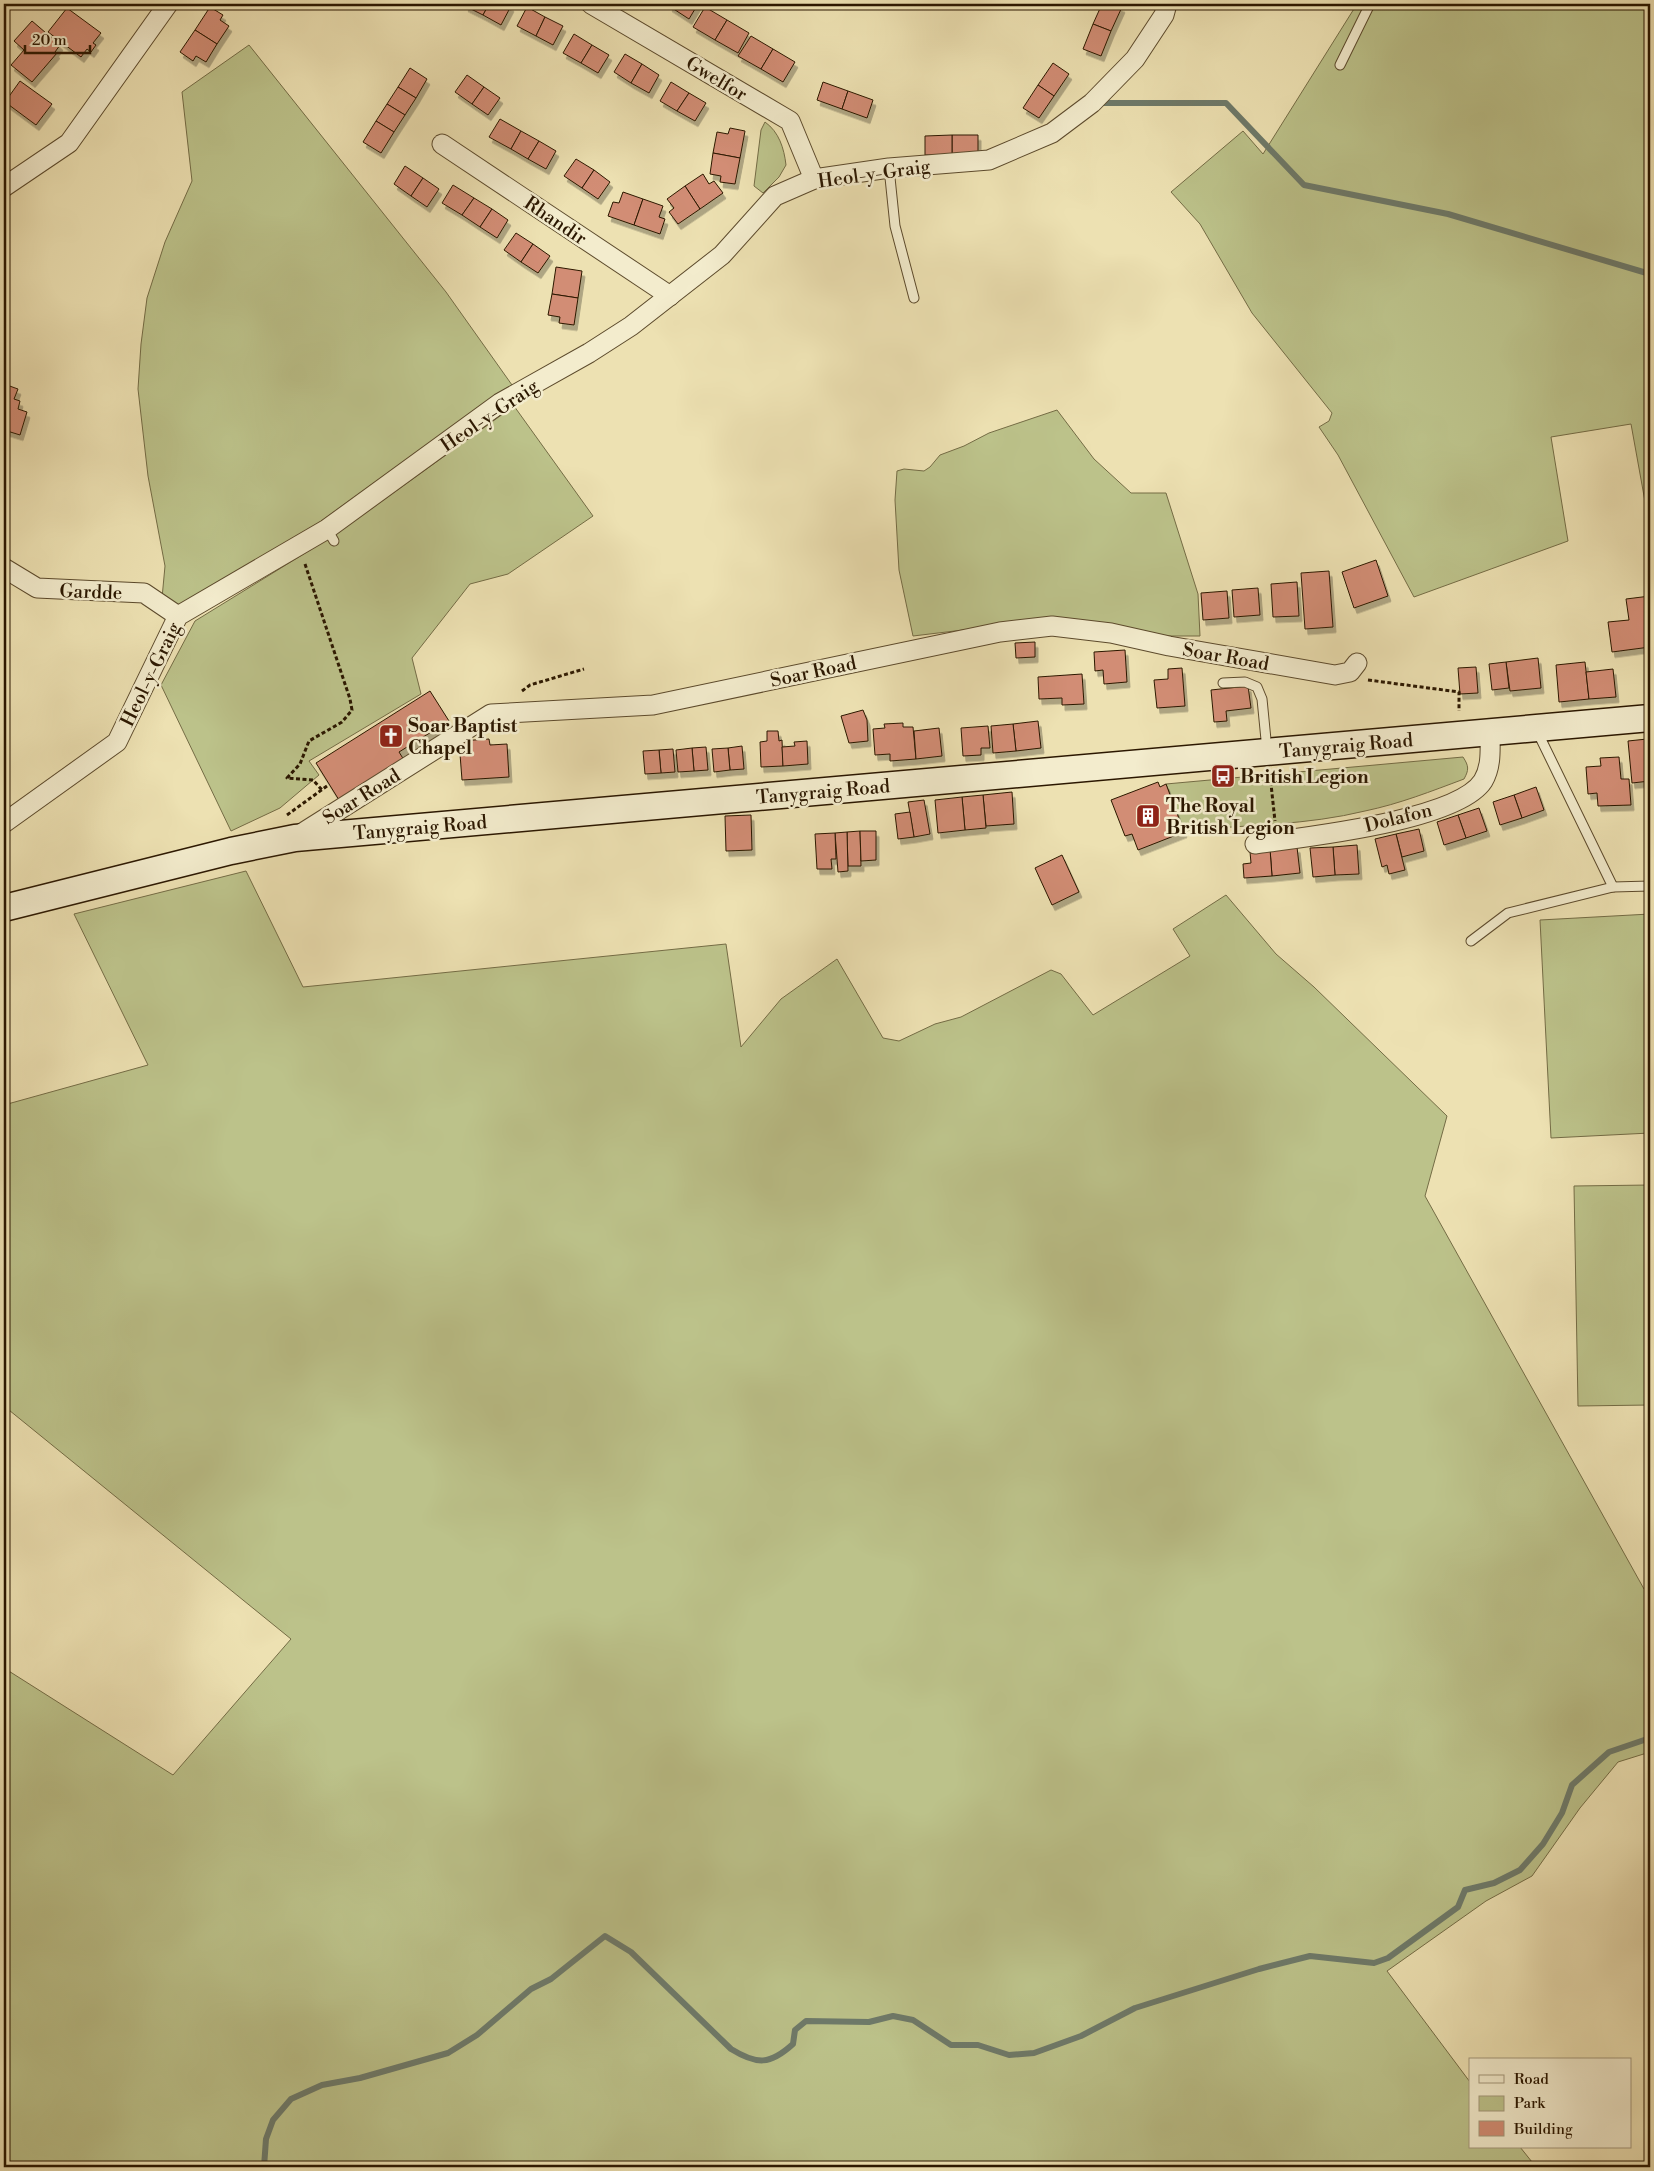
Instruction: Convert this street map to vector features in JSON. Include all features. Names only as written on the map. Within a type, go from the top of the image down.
[{"type":"main road","name":"Tanygraig Road","points":[[4,908],[231,851],[295,838],[1650,718]]},
{"type":"street","points":[[4,186],[69,142],[168,4]]},
{"type":"street","name":"Gwelfor","points":[[591,4],[790,121],[814,179]]},
{"type":"street","name":"Heol-y-Graig","points":[[4,823],[117,742],[178,616],[330,535],[500,403],[589,353],[631,326],[722,255],[775,196],[814,179],[889,168],[989,160],[1052,133],[1092,103],[1135,59],[1164,15],[1167,4]]},
{"type":"street","name":"Rhandir","points":[[442,144],[670,296]]},
{"type":"street","name":"Gardde","points":[[4,568],[37,588],[144,593],[178,616]]},
{"type":"street","name":"Soar Road","points":[[295,838],[491,714],[653,705],[1000,632],[1052,626],[1110,633],[1169,646],[1335,676]]},
{"type":"street","points":[[1335,676],[1350,672],[1357,663]]},
{"type":"street","name":"Dolafon","points":[[1255,844],[1374,824],[1425,813],[1465,798],[1483,781],[1490,761],[1490,732]]},
{"type":"lane","points":[[1340,65],[1370,4]]},
{"type":"lane","points":[[889,168],[895,226],[914,298]]},
{"type":"lane","points":[[1223,683],[1245,682],[1257,687],[1262,699],[1267,752]]},
{"type":"lane","points":[[1536,728],[1613,887]]},
{"type":"lane","points":[[1471,941],[1508,913],[1613,887],[1650,886]]},
{"type":"path","points":[[304,562],[352,710],[342,722],[309,741],[300,764],[287,778],[312,780],[322,790]]},
{"type":"path","points":[[491,714],[530,685],[584,669]]},
{"type":"path","points":[[1335,676],[1459,692],[1459,720]]},
{"type":"path","points":[[1267,752],[1277,841]]},
{"type":"green space","points":[[1357,4],[1650,4],[1650,506],[1646,507],[1631,424],[1551,437],[1568,541],[1414,597],[1338,455],[1319,427],[1329,421],[1332,413],[1252,313],[1200,224],[1171,192],[1243,131],[1263,154]]},
{"type":"green space","points":[[249,45],[446,292],[512,385],[495,395],[320,522],[178,606],[162,598],[165,566],[148,476],[138,389],[141,344],[147,298],[165,242],[192,181],[182,92]]},
{"type":"green space","points":[[765,122],[780,141],[786,165],[779,177],[763,193],[754,186],[761,130]]},
{"type":"green space","points":[[514,406],[593,516],[508,574],[470,584],[412,658],[421,694],[309,761],[319,775],[280,808],[231,831],[161,685],[195,621],[336,534]]},
{"type":"green space","points":[[1057,410],[1094,459],[1131,493],[1166,493],[1198,594],[1200,636],[1163,636],[988,627],[913,636],[899,570],[895,500],[897,471],[904,469],[924,471],[940,455],[964,446],[989,433]]},
{"type":"green space","points":[[1463,757],[1468,768],[1464,779],[1428,793],[1390,805],[1343,816],[1278,824],[1184,832],[1166,784]]},
{"type":"green space","points":[[246,871],[303,987],[726,944],[741,1047],[781,999],[837,959],[883,1038],[899,1041],[935,1024],[961,1017],[1051,970],[1061,974],[1093,1015],[1190,956],[1173,929],[1226,895],[1276,954],[1314,987],[1447,1116],[1425,1196],[1644,1589],[1650,1589],[1650,1752],[1618,1762],[1580,1808],[1532,1876],[1486,1901],[1387,1971],[1469,2081],[1469,2148],[1521,2148],[1536,2167],[4,2167],[4,1668],[173,1775],[291,1639],[4,1406],[4,1105],[148,1065],[74,914]]},
{"type":"green space","points":[[1650,914],[1650,1133],[1551,1138],[1540,920]]},
{"type":"green space","points":[[1650,1185],[1650,1405],[1578,1406],[1574,1186]]},
{"type":"building","points":[[466,4],[489,4],[483,15],[465,6]]},
{"type":"building","points":[[489,4],[506,4],[511,6],[501,25],[483,15]]},
{"type":"building","points":[[670,4],[698,4],[689,19],[669,6]]},
{"type":"building","points":[[1102,4],[1115,4],[1122,7],[1111,31],[1093,24]]},
{"type":"building","points":[[210,7],[223,15],[220,20],[229,26],[217,44],[195,30]]},
{"type":"building","points":[[527,7],[545,17],[536,36],[517,26]]},
{"type":"building","points":[[705,7],[727,20],[715,40],[693,27]]},
{"type":"building","points":[[67,8],[101,33],[93,43],[96,45],[91,52],[87,49],[81,57],[48,32]]},
{"type":"building","points":[[545,17],[563,26],[553,45],[536,36]]},
{"type":"building","points":[[727,20],[749,33],[738,53],[715,40]]},
{"type":"building","points":[[32,21],[60,45],[55,52],[57,53],[32,82],[11,65],[24,50],[14,41]]},
{"type":"building","points":[[1093,24],[1111,31],[1101,56],[1083,49]]},
{"type":"building","points":[[195,30],[217,44],[206,62],[196,56],[193,61],[180,52]]},
{"type":"building","points":[[574,34],[592,45],[581,63],[563,53]]},
{"type":"building","points":[[751,36],[773,49],[761,69],[738,56]]},
{"type":"building","points":[[592,45],[609,55],[598,73],[581,63]]},
{"type":"building","points":[[773,49],[795,62],[783,82],[761,69]]},
{"type":"building","points":[[625,54],[642,64],[631,83],[614,72]]},
{"type":"building","points":[[1053,63],[1069,74],[1054,96],[1038,85]]},
{"type":"building","points":[[642,64],[659,75],[649,93],[631,83]]},
{"type":"building","points":[[410,68],[427,79],[416,98],[398,87]]},
{"type":"building","points":[[467,75],[484,87],[472,104],[455,92]]},
{"type":"building","points":[[20,81],[52,104],[36,125],[5,102]]},
{"type":"building","points":[[671,82],[689,93],[677,111],[660,101]]},
{"type":"building","points":[[823,82],[848,91],[842,109],[817,100]]},
{"type":"building","points":[[1038,85],[1054,96],[1039,118],[1023,108]]},
{"type":"building","points":[[398,87],[416,98],[405,115],[387,104]]},
{"type":"building","points":[[484,87],[500,98],[488,115],[472,104]]},
{"type":"building","points":[[848,91],[873,100],[867,118],[842,109]]},
{"type":"building","points":[[689,93],[706,103],[695,121],[677,111]]},
{"type":"building","points":[[387,104],[405,115],[394,132],[376,121]]},
{"type":"building","points":[[500,119],[521,131],[511,149],[489,137]]},
{"type":"building","points":[[376,121],[394,132],[381,153],[363,142]]},
{"type":"building","points":[[730,128],[745,131],[740,158],[713,153],[717,132],[728,134]]},
{"type":"building","points":[[521,131],[539,141],[528,159],[511,149]]},
{"type":"building","points":[[952,135],[978,135],[978,154],[952,155]]},
{"type":"building","points":[[952,135],[952,155],[925,155],[925,136]]},
{"type":"building","points":[[539,141],[556,151],[546,169],[528,159]]},
{"type":"building","points":[[713,153],[740,158],[735,184],[720,182],[721,176],[710,174]]},
{"type":"building","points":[[576,159],[594,170],[582,188],[564,176]]},
{"type":"building","points":[[405,166],[423,178],[411,196],[394,184]]},
{"type":"building","points":[[594,170],[610,182],[598,199],[582,188]]},
{"type":"building","points":[[703,174],[709,184],[714,181],[723,193],[700,209],[685,186]]},
{"type":"building","points":[[423,178],[439,189],[427,207],[411,196]]},
{"type":"building","points":[[453,185],[474,198],[462,215],[442,203]]},
{"type":"building","points":[[685,186],[700,209],[678,224],[669,212],[674,208],[667,199]]},
{"type":"building","points":[[623,192],[643,199],[634,225],[608,216],[613,202],[619,203]]},
{"type":"building","points":[[474,198],[492,209],[480,227],[462,215]]},
{"type":"building","points":[[643,199],[663,206],[659,217],[665,219],[660,234],[634,225]]},
{"type":"building","points":[[492,209],[508,220],[497,238],[480,227]]},
{"type":"building","points":[[516,233],[533,244],[521,262],[504,250]]},
{"type":"building","points":[[533,244],[550,256],[538,273],[521,262]]},
{"type":"building","points":[[556,267],[582,271],[578,298],[552,294]]},
{"type":"building","points":[[552,294],[578,298],[574,325],[559,323],[560,317],[548,315]]},
{"type":"building","points":[[4,384],[18,389],[14,399],[20,401],[18,409],[27,412],[20,435],[4,430]]},
{"type":"building","points":[[1376,560],[1388,596],[1354,608],[1342,572]]},
{"type":"building","points":[[1329,571],[1333,627],[1305,629],[1301,573]]},
{"type":"building","points":[[1297,582],[1299,616],[1273,617],[1271,584]]},
{"type":"building","points":[[1258,588],[1260,615],[1234,617],[1232,590]]},
{"type":"building","points":[[1227,591],[1229,618],[1203,620],[1201,593]]},
{"type":"building","points":[[1650,596],[1650,647],[1612,652],[1608,622],[1629,620],[1626,599]]},
{"type":"building","points":[[1035,642],[1035,657],[1016,658],[1015,643]]},
{"type":"building","points":[[1125,650],[1127,682],[1104,684],[1103,670],[1095,671],[1094,652]]},
{"type":"building","points":[[1538,658],[1541,688],[1510,691],[1506,662]]},
{"type":"building","points":[[1506,662],[1509,688],[1492,690],[1489,664]]},
{"type":"building","points":[[1585,662],[1589,699],[1559,702],[1556,665]]},
{"type":"building","points":[[1476,667],[1478,693],[1460,694],[1458,668]]},
{"type":"building","points":[[1182,668],[1185,706],[1157,708],[1154,680],[1168,679],[1168,669]]},
{"type":"building","points":[[1613,669],[1616,697],[1589,699],[1586,672]]},
{"type":"building","points":[[1082,674],[1084,704],[1062,705],[1062,698],[1039,699],[1038,677]]},
{"type":"building","points":[[1248,686],[1251,708],[1226,711],[1227,721],[1214,722],[1211,690]]},
{"type":"building","name":"Soar Baptist Chapel","points":[[430,691],[449,721],[399,752],[404,760],[339,800],[316,763]]},
{"type":"building","points":[[863,710],[867,720],[868,741],[849,743],[841,716]]},
{"type":"building","points":[[1038,721],[1041,748],[1016,751],[1013,724]]},
{"type":"building","points":[[903,723],[903,727],[913,727],[916,759],[890,761],[890,754],[875,755],[873,729],[885,728],[884,724]]},
{"type":"building","points":[[1013,724],[1016,751],[993,753],[991,726]]},
{"type":"building","points":[[988,726],[990,748],[981,748],[981,755],[963,756],[961,728]]},
{"type":"building","points":[[939,728],[942,756],[916,759],[914,731]]},
{"type":"building","points":[[767,731],[778,731],[779,741],[782,740],[783,766],[761,767],[760,742],[767,741]]},
{"type":"building","points":[[489,739],[490,745],[507,744],[509,777],[462,780],[459,741]]},
{"type":"building","points":[[1647,739],[1650,781],[1632,783],[1628,741]]},
{"type":"building","points":[[807,741],[808,764],[783,766],[782,747],[795,746],[794,742]]},
{"type":"building","points":[[742,746],[744,769],[730,770],[728,748]]},
{"type":"building","points":[[706,747],[708,770],[694,771],[692,748]]},
{"type":"building","points":[[692,748],[694,771],[678,772],[676,750]]},
{"type":"building","points":[[728,748],[730,770],[714,772],[712,749]]},
{"type":"building","points":[[673,749],[675,772],[661,773],[659,750]]},
{"type":"building","points":[[659,750],[661,773],[645,774],[643,751]]},
{"type":"building","points":[[1619,757],[1621,779],[1629,779],[1631,805],[1598,806],[1597,793],[1588,794],[1586,767],[1601,766],[1600,758]]},
{"type":"building","name":"The Royal British Legion","points":[[1158,782],[1160,787],[1166,784],[1184,832],[1138,850],[1132,834],[1125,836],[1111,800]]},
{"type":"building","points":[[1536,787],[1544,810],[1522,818],[1514,795]]},
{"type":"building","points":[[1012,792],[1014,824],[986,826],[983,795]]},
{"type":"building","points":[[983,795],[986,828],[965,830],[962,797]]},
{"type":"building","points":[[1514,795],[1522,818],[1500,825],[1493,802]]},
{"type":"building","points":[[962,797],[965,830],[938,833],[935,800]]},
{"type":"building","points":[[924,800],[930,834],[914,837],[908,802]]},
{"type":"building","points":[[1479,808],[1487,831],[1466,838],[1458,815]]},
{"type":"building","points":[[910,812],[914,837],[898,839],[895,814]]},
{"type":"building","points":[[751,815],[752,850],[726,851],[725,816]]},
{"type":"building","points":[[1458,815],[1466,838],[1444,845],[1437,822]]},
{"type":"building","points":[[1419,829],[1424,851],[1402,857],[1396,834]]},
{"type":"building","points":[[860,831],[861,866],[848,866],[847,832]]},
{"type":"building","points":[[860,831],[876,831],[876,860],[861,861]]},
{"type":"building","points":[[847,832],[848,871],[838,872],[835,833]]},
{"type":"building","points":[[835,833],[836,859],[831,859],[832,869],[817,869],[815,834]]},
{"type":"building","points":[[1396,834],[1405,870],[1389,874],[1387,865],[1382,867],[1375,839]]},
{"type":"building","points":[[1357,845],[1359,874],[1335,875],[1333,847]]},
{"type":"building","points":[[1297,847],[1300,873],[1272,876],[1270,849]]},
{"type":"building","points":[[1333,847],[1335,875],[1313,877],[1310,848]]},
{"type":"building","points":[[1270,849],[1272,876],[1244,878],[1243,864],[1251,863],[1250,852]]},
{"type":"building","points":[[1062,855],[1079,892],[1052,905],[1035,868]]},
{"type":"waterway","points":[[1098,103],[1226,103],[1304,185],[1448,214],[1650,274]]},
{"type":"waterway","points":[[264,2167],[266,2139],[273,2120],[291,2099],[322,2085],[360,2078],[448,2053],[477,2035],[531,1989],[551,1979],[605,1936],[631,1952],[731,2049],[756,2060],[770,2059],[785,2051],[793,2044],[795,2030],[806,2021],[869,2022],[893,2016],[913,2020],[951,2045],[978,2045],[1009,2055],[1034,2053],[1081,2036],[1135,2008],[1259,1969],[1310,1956],[1374,1963],[1388,1958],[1458,1907],[1465,1890],[1494,1883],[1520,1870],[1543,1844],[1562,1813],[1572,1785],[1609,1752],[1650,1738]]},
{"type":"place","name":"Soar Baptist Chapel","points":[[391,736]]},
{"type":"place","name":"British Legion","points":[[1223,776]]},
{"type":"place","name":"The Royal British Legion","points":[[1148,816]]}]
